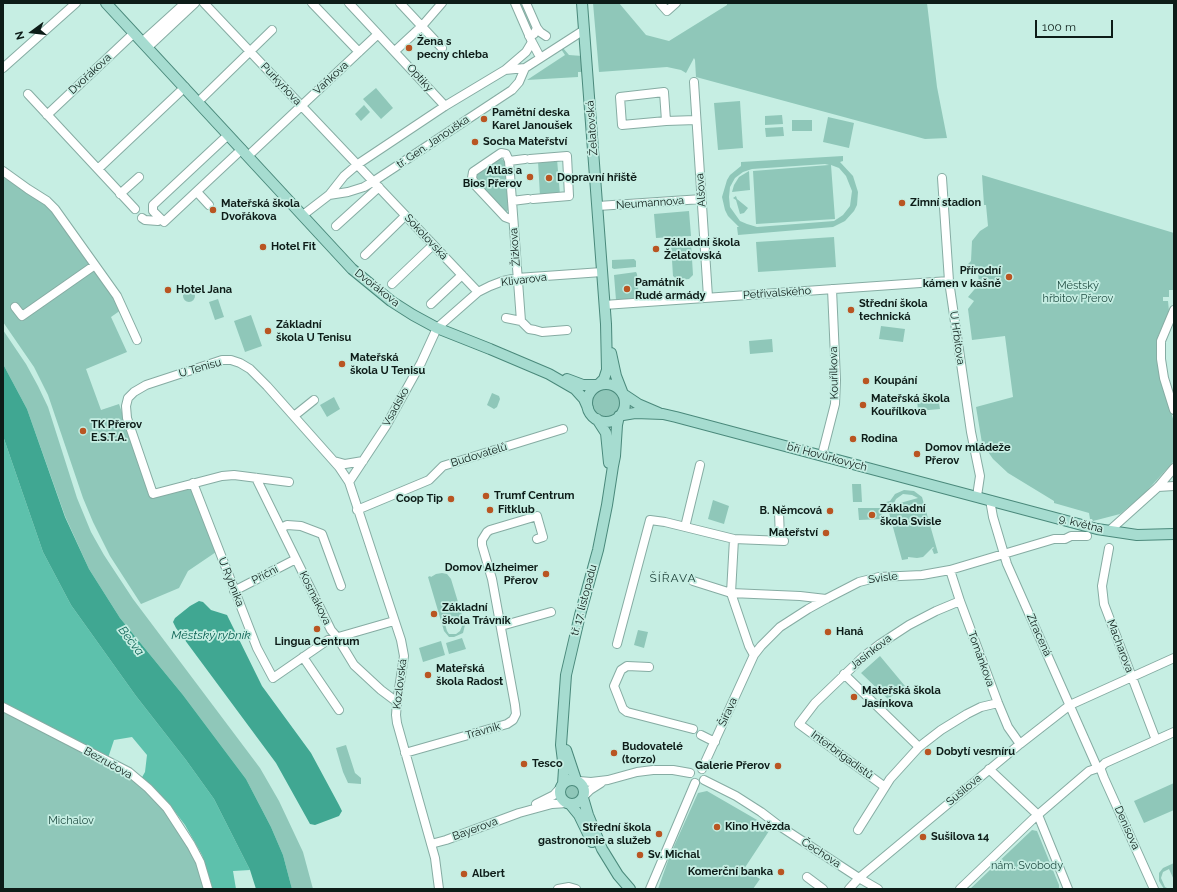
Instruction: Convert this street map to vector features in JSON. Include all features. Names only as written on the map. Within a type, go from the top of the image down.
[{"type":"main road","name":"Dvořákova","points":[[106,3],[352,269],[391,301],[437,328],[549,374],[583,385],[598,385]]},
{"type":"main road","name":"Želatovská","points":[[582,3],[606,324],[607,370],[604,379],[598,385]]},
{"type":"main road","name":"Želatovská","points":[[606,324],[616,376],[623,394]]},
{"type":"main road","name":"Dvořákova","points":[[549,374],[579,392],[588,408]]},
{"type":"main road","points":[[598,385],[614,385],[623,394],[625,406],[619,416],[608,422],[597,420],[591,415],[587,400],[590,393],[598,385]]},
{"type":"main road","name":"bří Hovůrkových","points":[[623,394],[638,404],[663,414],[990,500]]},
{"type":"main road","name":"bří Hovůrkových","points":[[619,416],[634,412],[644,414],[663,414]]},
{"type":"main road","name":"tř. 17. listopadu","points":[[619,416],[615,456],[598,550],[580,615],[566,675],[562,718],[561,745],[564,769],[561,797],[569,803],[579,815],[604,864],[622,889]]},
{"type":"main road","name":"tř. 17. listopadu","points":[[597,420],[604,428],[607,438],[610,483]]},
{"type":"main road","name":"9. května","points":[[990,500],[1109,531],[1148,536],[1174,534]]},
{"type":"main road","name":"tř. 17. listopadu","points":[[562,718],[564,742],[577,781],[584,787],[583,797],[588,815],[602,849],[618,875],[630,889]]},
{"type":"main road","points":[[562,786],[569,780],[577,781]]},
{"type":"main road","points":[[569,803],[577,803],[583,797]]},
{"type":"street","points":[[3,68],[76,3]]},
{"type":"street","points":[[145,45],[185,3]]},
{"type":"street","points":[[145,45],[195,3]]},
{"type":"street","name":"Purkyňova","points":[[204,3],[377,184]]},
{"type":"street","points":[[312,3],[359,52]]},
{"type":"street","name":"Optiky","points":[[349,3],[445,106]]},
{"type":"street","points":[[400,3],[442,48]]},
{"type":"street","points":[[395,51],[422,26],[442,3]]},
{"type":"street","points":[[515,3],[530,39],[540,58]]},
{"type":"street","points":[[526,3],[537,28],[546,36]]},
{"type":"street","points":[[660,3],[667,11],[676,3]]},
{"type":"street","points":[[504,70],[526,52],[530,39],[537,28]]},
{"type":"street","points":[[198,102],[272,30]]},
{"type":"street","name":"tř. Gen. Janouška","points":[[303,215],[329,195],[344,176],[358,164],[445,106],[504,70],[525,68],[584,30]]},
{"type":"street","name":"Dvořákova","points":[[47,115],[134,33]]},
{"type":"street","name":"Vaňkova","points":[[245,152],[301,106],[378,34]]},
{"type":"street","name":"tř. Gen. Janouška","points":[[336,226],[377,184],[512,90],[519,82],[525,68]]},
{"type":"street","name":"Alšova","points":[[694,82],[708,297]]},
{"type":"street","points":[[98,169],[185,87]]},
{"type":"street","points":[[666,121],[664,92],[620,97],[622,125],[696,120]]},
{"type":"street","points":[[28,94],[135,209]]},
{"type":"street","points":[[228,134],[153,205],[153,211],[160,219],[164,222],[245,152]]},
{"type":"street","name":"Žižkova","points":[[513,220],[505,217],[476,186],[472,178],[473,172],[501,153],[506,154],[509,161],[521,321]]},
{"type":"street","points":[[509,161],[567,156],[569,196],[512,201]]},
{"type":"street","points":[[3,171],[51,205],[119,298],[137,340]]},
{"type":"street","points":[[120,194],[139,177]]},
{"type":"street","name":"U Hřbitova","points":[[942,178],[949,280],[971,432],[980,473],[980,483],[977,496]]},
{"type":"street","name":"tř. Gen. Janouška","points":[[329,195],[348,192],[377,184]]},
{"type":"street","name":"Sokolovská","points":[[377,184],[405,216],[478,292]]},
{"type":"street","points":[[197,192],[209,205]]},
{"type":"street","name":"Neumannova","points":[[598,206],[702,199]]},
{"type":"street","points":[[364,255],[405,216]]},
{"type":"street","points":[[142,218],[145,220],[158,221],[160,219]]},
{"type":"street","points":[[392,284],[434,245]]},
{"type":"street","points":[[15,306],[22,316],[95,265]]},
{"type":"street","name":"Klivarova","points":[[437,328],[478,292],[503,281],[518,278],[602,272]]},
{"type":"street","points":[[431,304],[462,275]]},
{"type":"street","name":"Petřivalského","points":[[604,305],[949,280]]},
{"type":"street","name":"Kouřílkova","points":[[822,455],[835,404],[836,380],[832,289]]},
{"type":"street","points":[[1174,310],[1161,341],[1161,359],[1164,378],[1174,410]]},
{"type":"street","points":[[506,318],[521,321],[529,329],[542,332],[567,330]]},
{"type":"street","name":"Vsadsko","points":[[349,482],[394,412],[421,363],[437,328]]},
{"type":"street","name":"U Tenisu","points":[[193,483],[153,494],[127,418],[126,406],[128,398],[134,392],[146,385],[222,360],[231,360],[250,368],[334,461],[349,482]]},
{"type":"street","points":[[294,416],[314,400]]},
{"type":"street","name":"Budovatelů","points":[[357,510],[429,480],[443,466],[563,429]]},
{"type":"street","points":[[334,461],[345,464],[363,461]]},
{"type":"street","points":[[685,527],[700,465]]},
{"type":"street","points":[[1109,531],[1158,487],[1174,468]]},
{"type":"street","points":[[193,483],[222,476],[234,475],[289,482]]},
{"type":"street","name":"Kosmákova","points":[[256,478],[331,630],[354,665],[381,690],[397,702]]},
{"type":"street","name":"Kozlovská","points":[[349,482],[404,656],[397,702],[397,723],[435,858],[440,889]]},
{"type":"street","name":"U Rybníka","points":[[193,483],[260,655],[273,678],[303,657]]},
{"type":"street","points":[[1158,487],[1174,486]]},
{"type":"street","name":"Ztracená","points":[[990,500],[992,517],[1003,554],[1099,767]]},
{"type":"street","points":[[617,644],[650,520],[734,539],[782,541],[779,510]]},
{"type":"street","name":"Trávník","points":[[405,753],[507,724],[513,720],[516,714],[515,705],[492,579],[482,545],[482,540],[490,530],[537,516],[543,537],[537,539]]},
{"type":"street","points":[[281,528],[290,524],[301,526],[322,534],[341,586]]},
{"type":"street","name":"Svisle","points":[[826,599],[859,582],[879,577],[922,575],[950,570],[1054,539],[1065,539],[1071,536],[1087,536]]},
{"type":"street","points":[[734,539],[731,593],[750,648],[754,655]]},
{"type":"street","name":"Macharova","points":[[1109,548],[1102,586],[1103,599],[1131,677],[1156,740]]},
{"type":"street","name":"Příční","points":[[234,591],[296,559]]},
{"type":"street","name":"Tománkova","points":[[950,570],[998,703],[1008,727],[1020,744]]},
{"type":"street","points":[[693,581],[731,593],[800,596],[826,599]]},
{"type":"street","name":"Šířava","points":[[702,769],[754,655],[780,627],[826,599]]},
{"type":"street","name":"Jasínkova","points":[[799,724],[814,703],[856,662],[873,649],[909,625],[960,601]]},
{"type":"street","points":[[501,626],[550,612]]},
{"type":"street","points":[[339,710],[303,657],[328,640],[394,621]]},
{"type":"street","name":"Sušilova","points":[[849,889],[859,878],[989,769],[1070,705],[1174,658]]},
{"type":"street","points":[[649,667],[627,666],[621,670],[614,686],[623,709],[627,712],[693,729]]},
{"type":"street","points":[[844,674],[919,747]]},
{"type":"street","name":"Interbrigadistů","points":[[858,830],[890,779],[919,747],[941,730],[967,714],[981,707],[998,703]]},
{"type":"street","name":"Bezručova","points":[[3,707],[128,772],[148,788],[167,808],[191,845],[200,862],[208,889]]},
{"type":"street","name":"Interbrigadistů","points":[[799,724],[885,787]]},
{"type":"street","points":[[960,889],[1038,816],[1089,771],[1174,732]]},
{"type":"street","points":[[702,735],[715,742]]},
{"type":"street","name":"Denisova","points":[[1099,767],[1153,889]]},
{"type":"street","points":[[690,773],[695,768],[702,769],[705,773],[704,780],[700,783],[695,783]]},
{"type":"street","points":[[989,769],[1038,816],[1068,889]]},
{"type":"street","points":[[577,781],[591,782],[608,780],[637,772],[653,770],[673,770],[690,773]]},
{"type":"street","points":[[690,773],[690,778],[695,783]]},
{"type":"street","points":[[583,797],[593,787],[608,780]]},
{"type":"street","name":"Čechova","points":[[704,780],[736,796],[778,825],[878,889]]},
{"type":"street","points":[[650,889],[695,783]]},
{"type":"street","name":"Bayerova","points":[[519,813],[551,796],[562,786]]},
{"type":"street","name":"Bayerova","points":[[431,844],[519,813],[547,805],[569,803]]},
{"type":"street","points":[[807,876],[823,889]]},
{"type":"street","points":[[558,889],[569,887],[576,889]]},
{"type":"green space","points":[[593,3],[619,3],[646,35],[669,41],[727,5],[727,3],[927,3],[937,87],[947,138],[925,139],[696,77],[694,58],[686,73],[681,70],[667,67],[599,72]]},
{"type":"green space","points":[[563,48],[569,55],[582,56],[583,72],[578,72],[578,77],[527,80],[565,55],[561,49]]},
{"type":"green space","points":[[376,88],[393,108],[381,119],[363,99]]},
{"type":"green space","points":[[740,101],[743,148],[718,150],[714,103]]},
{"type":"green space","points":[[364,105],[370,112],[361,121],[355,114]]},
{"type":"green space","points":[[782,115],[783,124],[765,125],[765,116]]},
{"type":"green space","points":[[828,117],[854,123],[849,148],[823,142]]},
{"type":"green space","points":[[792,120],[812,120],[812,131],[792,131]]},
{"type":"green space","points":[[783,127],[784,136],[766,137],[765,128]]},
{"type":"green space","points":[[843,156],[843,161],[840,162],[853,176],[858,192],[857,205],[845,221],[833,227],[738,235],[737,227],[739,227],[728,216],[722,197],[727,180],[730,175],[741,166],[741,162]],"holes":[[[825,164],[829,165],[753,171],[756,224],[835,219],[831,165],[839,168],[846,176],[852,191],[850,206],[843,215],[834,221],[757,227],[740,221],[730,207],[730,187],[735,178],[743,172],[752,169]]]},
{"type":"green space","points":[[502,159],[506,163],[508,210],[504,215],[497,209],[500,206],[478,182],[474,175],[497,160]]},
{"type":"green space","name":"Dopravní hřiště","points":[[557,159],[560,195],[540,196],[538,161]]},
{"type":"green space","points":[[749,171],[750,190],[732,192],[739,177]]},
{"type":"green space","points":[[3,173],[43,202],[54,213],[97,271],[121,310],[111,317],[127,352],[86,369],[101,410],[119,404],[152,498],[186,488],[191,489],[216,552],[188,571],[179,588],[141,604],[110,556],[93,522],[83,498],[48,395],[34,367],[3,322]]},
{"type":"green space","name":"Městský hřbitov Přerov","points":[[982,175],[1174,233],[1174,290],[1169,290],[1169,297],[1163,297],[1163,301],[1168,301],[1169,311],[1158,336],[1157,357],[1160,376],[1174,422],[1174,461],[1144,494],[1120,514],[1093,521],[1090,519],[1089,513],[1054,503],[1054,501],[1008,473],[993,459],[982,443],[976,407],[1013,397],[1005,336],[972,340],[968,309],[974,301],[968,297],[979,284],[978,272],[968,264],[971,261],[972,241],[980,231],[988,226],[986,205],[984,205]]},
{"type":"green space","points":[[736,196],[737,199],[748,208],[744,213],[740,214],[736,200],[733,198]]},
{"type":"green space","points":[[689,211],[691,236],[656,238],[654,214]]},
{"type":"green space","points":[[834,237],[836,267],[758,272],[756,242]]},
{"type":"green space","points":[[687,238],[691,243],[693,275],[689,279],[678,280],[673,276],[671,244],[674,239]]},
{"type":"green space","points":[[634,259],[636,261],[636,267],[612,268],[612,260]]},
{"type":"green space","points":[[636,272],[639,298],[616,300],[614,275]]},
{"type":"green space","points":[[187,290],[191,290],[195,296],[191,302],[187,302],[183,298],[183,294]]},
{"type":"green space","points":[[218,299],[224,317],[215,320],[209,302]]},
{"type":"green space","points":[[251,315],[262,346],[245,352],[234,321]]},
{"type":"green space","points":[[881,326],[905,329],[903,342],[879,339]]},
{"type":"green space","points":[[3,330],[26,364],[48,407],[77,498],[91,532],[104,555],[133,599],[260,768],[279,801],[303,852],[313,889],[292,889],[283,855],[271,827],[246,779],[183,695],[120,618],[89,569],[65,516],[27,409],[3,364]]},
{"type":"green space","points":[[772,339],[773,352],[750,354],[749,341]]},
{"type":"green space","points":[[607,388],[618,392],[622,403],[618,414],[607,418],[596,414],[592,403],[596,392]]},
{"type":"green space","points":[[492,393],[499,396],[500,399],[497,407],[494,409],[487,405]]},
{"type":"green space","points":[[334,397],[340,409],[327,417],[320,405]]},
{"type":"green space","points":[[938,397],[940,409],[918,411],[917,399]]},
{"type":"green space","points":[[852,484],[861,484],[862,502],[853,502]]},
{"type":"green space","points":[[904,490],[914,491],[922,497],[938,553],[934,554],[932,549],[934,548],[933,547],[923,557],[908,557],[908,559],[902,560],[886,502],[890,501],[895,494]],"holes":[[[903,494],[912,495],[918,498],[893,505],[896,499]]]},
{"type":"green space","points":[[713,500],[729,506],[724,524],[708,519]]},
{"type":"green space","points":[[858,508],[881,508],[882,519],[859,520]]},
{"type":"green space","points":[[436,574],[447,574],[451,579],[465,625],[463,633],[454,637],[449,637],[444,631],[428,577]],"holes":[[[460,620],[462,626],[460,631],[456,634],[449,634],[445,624]]]},
{"type":"green space","points":[[638,630],[648,632],[644,648],[634,645]]},
{"type":"green space","points":[[462,638],[466,649],[449,654],[446,643]]},
{"type":"green space","points":[[441,641],[445,655],[423,662],[419,648]]},
{"type":"green space","points":[[880,656],[905,686],[888,699],[861,673]]},
{"type":"green space","name":"Michalov","points":[[3,710],[122,771],[160,802],[190,846],[206,889],[3,889]]},
{"type":"green space","points":[[346,745],[355,773],[361,778],[361,784],[348,783],[343,772],[336,748]]},
{"type":"green space","points":[[574,782],[576,783],[580,795],[574,801],[567,798],[564,791],[567,785]]},
{"type":"green space","points":[[1174,783],[1174,810],[1144,823],[1134,801]]},
{"type":"green space","points":[[707,791],[771,828],[744,869],[760,879],[753,889],[658,889],[670,855],[698,793]]},
{"type":"green space","name":"nám. Svobody","points":[[1032,830],[1037,831],[1059,885],[1059,889],[970,889]]},
{"type":"green space","points":[[1174,863],[1174,880],[1169,869],[1163,872],[1161,878],[1165,887],[1169,889],[1164,889],[1159,881],[1159,873],[1163,868]]},
{"type":"shaded area","points":[[3,436],[43,552],[71,605],[136,696],[186,760],[214,799],[250,870],[233,871],[236,889],[212,889],[202,855],[185,825],[170,805],[141,779],[145,772],[147,755],[132,737],[114,740],[108,758],[3,703]]},
{"type":"water","name":"Bečva","points":[[3,364],[27,409],[65,517],[89,569],[120,618],[183,695],[246,779],[271,827],[283,855],[292,889],[256,889],[250,870],[214,799],[186,760],[136,696],[71,605],[43,552],[3,436]]},
{"type":"water","name":"Městský rybník","points":[[199,601],[203,602],[211,610],[227,615],[262,686],[311,753],[342,811],[339,816],[315,825],[310,824],[276,763],[176,628],[173,622],[175,618]]},
{"type":"place","name":"Žena s pecny chleba","points":[[409,48]]},
{"type":"place","name":"Pamětní deska Karel Janoušek","points":[[484,119]]},
{"type":"place","name":"Socha Mateřství","points":[[475,142]]},
{"type":"place","name":"Atlas a Bios Přerov","points":[[530,177]]},
{"type":"place","name":"Dopravní hřiště","points":[[549,178]]},
{"type":"place","name":"Zimní stadion","points":[[902,203]]},
{"type":"place","name":"Mateřská škola Dvořákova","points":[[213,210]]},
{"type":"place","name":"Hotel Fit","points":[[263,247]]},
{"type":"place","name":"Základní škola Želatovská","points":[[656,249]]},
{"type":"place","name":"Přírodní kámen v kašně","points":[[1009,277]]},
{"type":"place","name":"Památník Rudé armády","points":[[627,289]]},
{"type":"place","name":"Hotel Jana","points":[[168,290]]},
{"type":"place","name":"Střední škola technická","points":[[851,310]]},
{"type":"place","name":"Základní škola U Tenisu","points":[[268,331]]},
{"type":"place","name":"Mateřská škola U Tenisu","points":[[342,364]]},
{"type":"place","name":"Koupání","points":[[866,381]]},
{"type":"place","name":"Mateřská škola Kouřílkova","points":[[863,405]]},
{"type":"place","name":"TK Přerov E.S.T.A.","points":[[83,431]]},
{"type":"place","name":"Rodina","points":[[853,439]]},
{"type":"place","name":"Domov mládeže Přerov","points":[[917,454]]},
{"type":"place","name":"Trumf Centrum","points":[[486,496]]},
{"type":"place","name":"Coop Tip","points":[[451,499]]},
{"type":"place","name":"Fitklub","points":[[490,510]]},
{"type":"place","name":"B. Němcová","points":[[830,511]]},
{"type":"place","name":"Základní škola Svisle","points":[[872,515]]},
{"type":"place","name":"Mateřství","points":[[826,533]]},
{"type":"place","name":"Domov Alzheimer Přerov","points":[[546,574]]},
{"type":"place","name":"Základní škola Trávník","points":[[434,614]]},
{"type":"place","name":"Lingua Centrum","points":[[317,629]]},
{"type":"place","name":"Haná","points":[[828,632]]},
{"type":"place","name":"Mateřská škola Radost","points":[[428,675]]},
{"type":"place","name":"Mateřská škola Jasínkova","points":[[854,697]]},
{"type":"place","name":"Dobytí vesmíru","points":[[928,752]]},
{"type":"place","name":"Budovatelé (torzo)","points":[[614,753]]},
{"type":"place","name":"Tesco","points":[[524,764]]},
{"type":"place","name":"Galerie Přerov","points":[[778,766]]},
{"type":"place","name":"Kino Hvězda","points":[[717,827]]},
{"type":"place","name":"Střední škola gastronomie a služeb","points":[[659,834]]},
{"type":"place","name":"Sušilova 14","points":[[923,837]]},
{"type":"place","name":"Sv. Michal","points":[[640,855]]},
{"type":"place","name":"Komerční banka","points":[[781,872]]},
{"type":"place","name":"Albert","points":[[464,874]]},
{"type":"district","name":"ŠÍŘAVA","points":[[673,578]]}]
